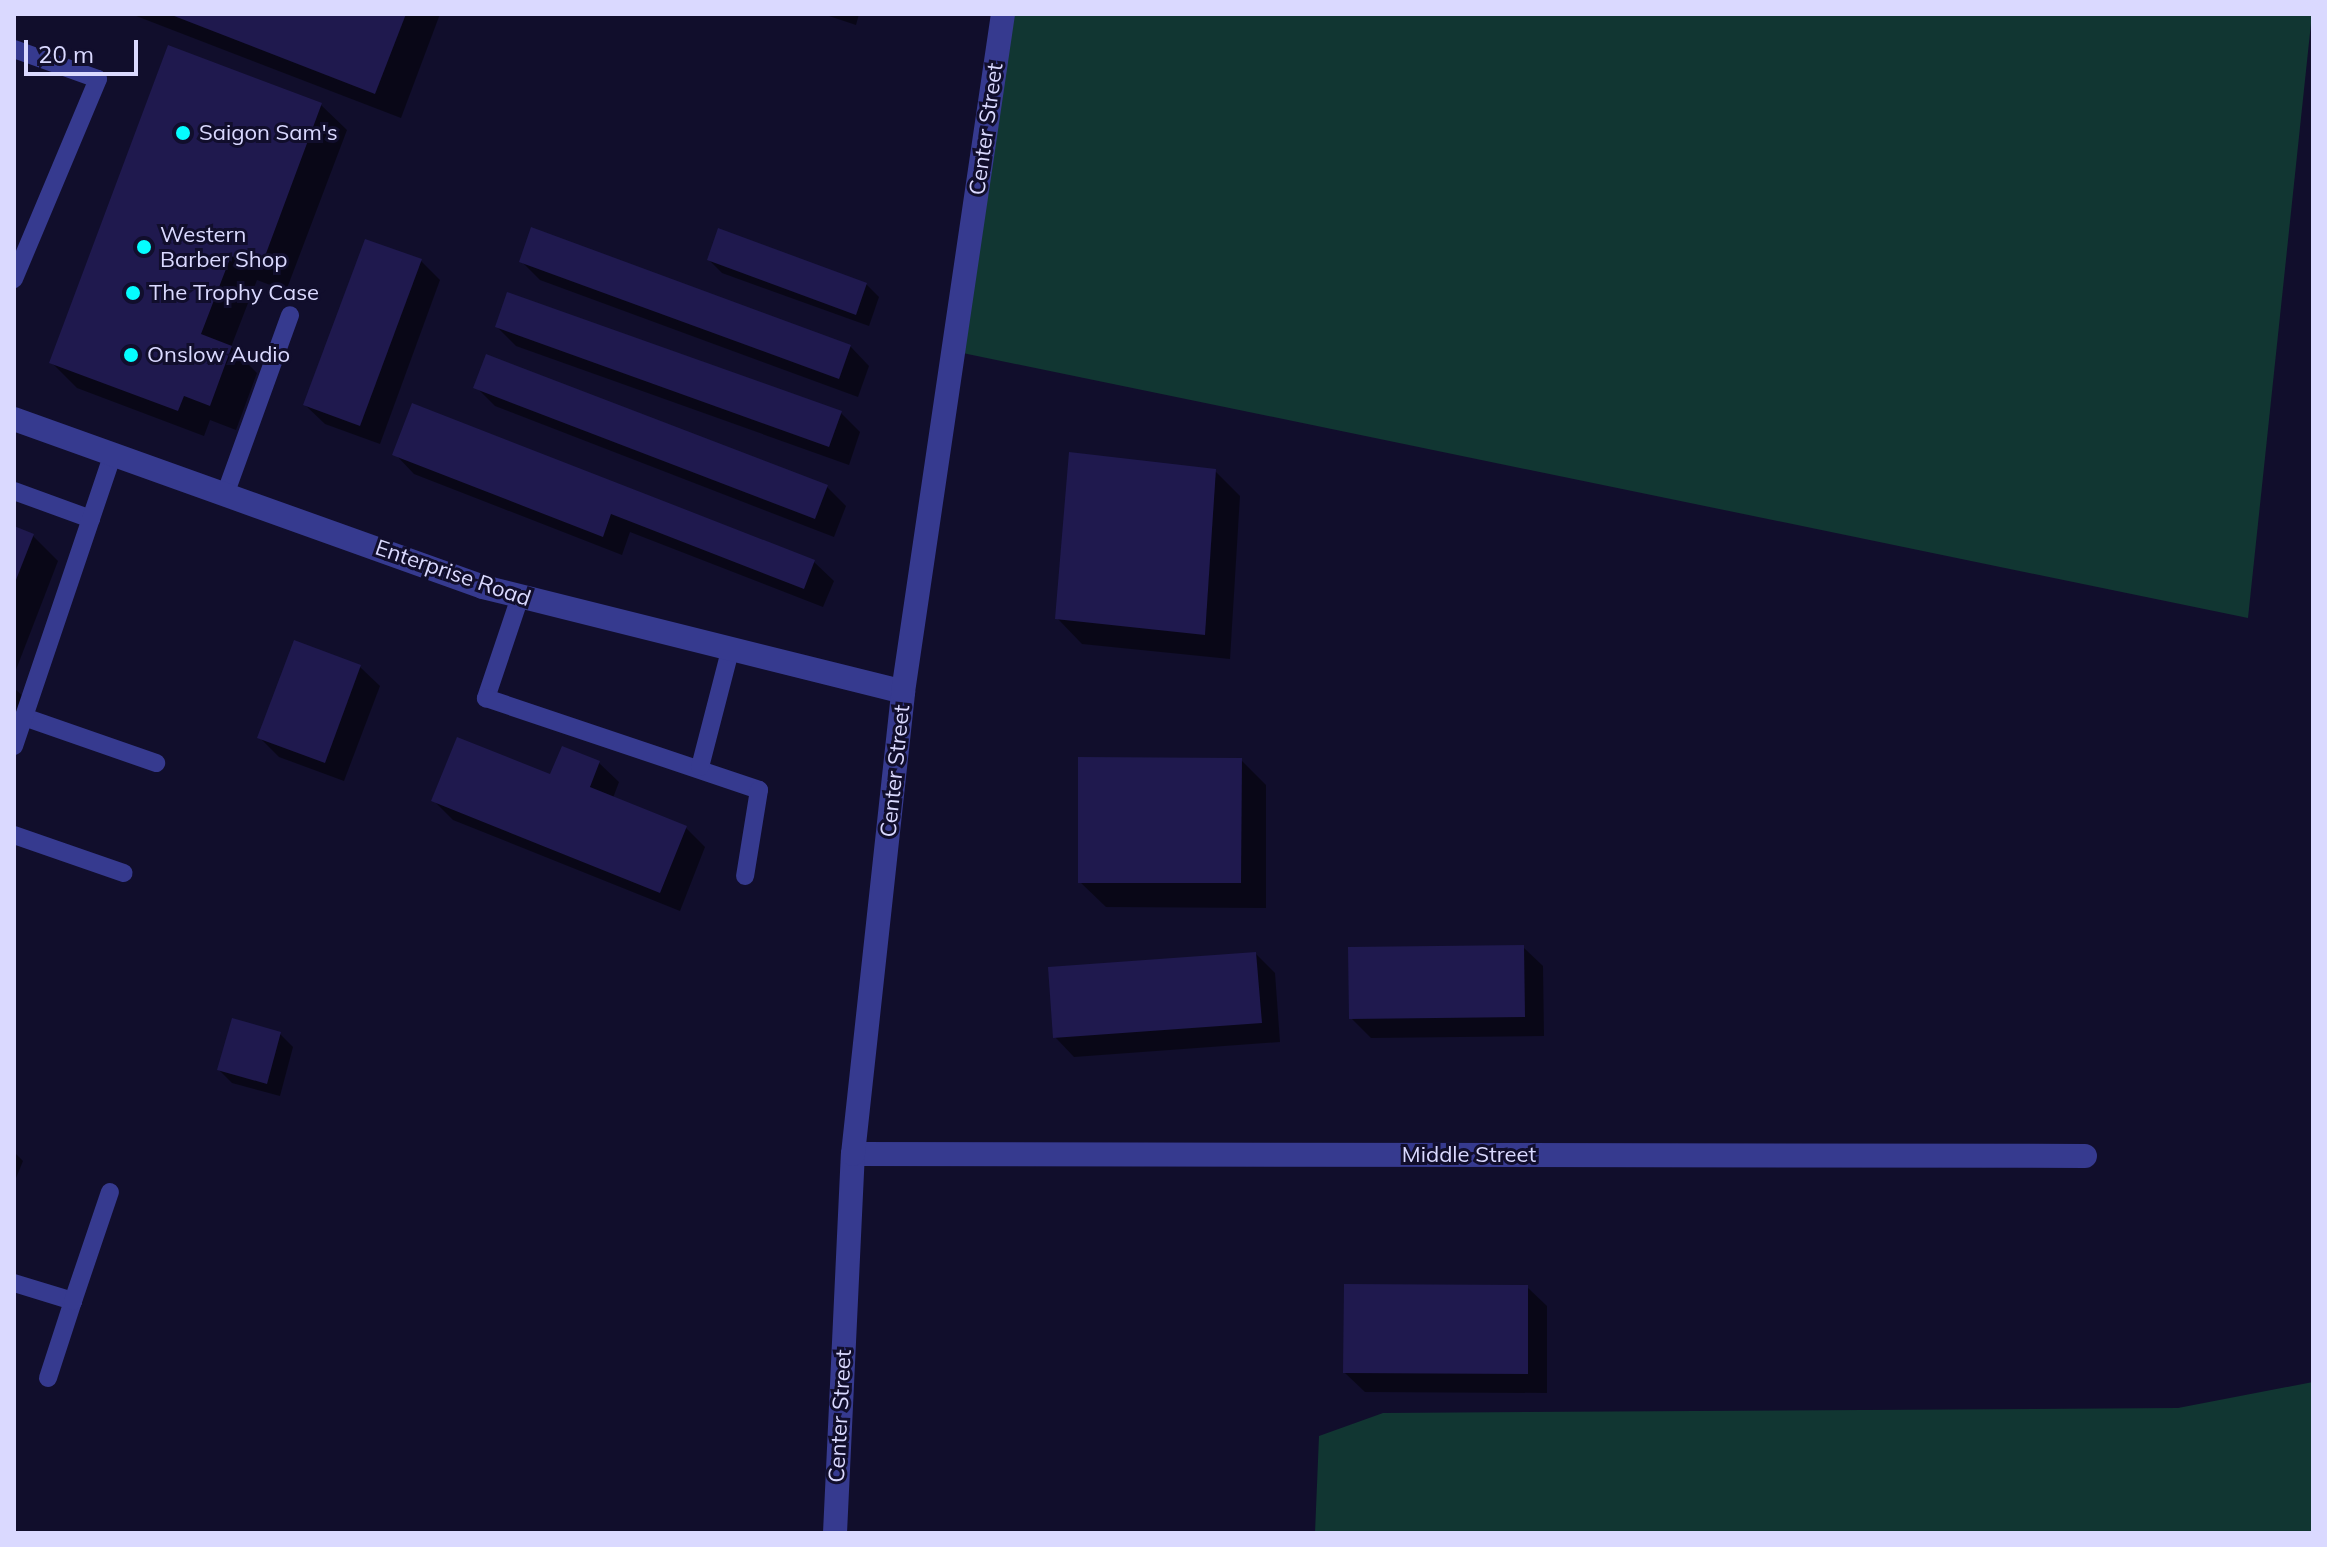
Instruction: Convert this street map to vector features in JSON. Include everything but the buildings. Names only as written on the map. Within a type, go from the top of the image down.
[{"type":"street","name":"Center Street","points":[[835,1533],[853,1154],[903,692],[1003,14]]},
{"type":"street","name":"Enterprise Road","points":[[14,419],[520,597],[903,692]]},
{"type":"street","name":"Middle Street","points":[[853,1154],[2085,1156]]},
{"type":"lane","points":[[14,49],[98,79],[18,258],[14,279]]},
{"type":"lane","points":[[226,492],[290,315]]},
{"type":"lane","points":[[14,746],[113,454]]},
{"type":"lane","points":[[14,491],[91,519]]},
{"type":"lane","points":[[520,597],[486,698],[700,767],[759,790],[745,876]]},
{"type":"lane","points":[[700,767],[730,651]]},
{"type":"lane","points":[[24,717],[156,763]]},
{"type":"lane","points":[[14,835],[124,873]]},
{"type":"lane","points":[[48,1378],[110,1192]]},
{"type":"lane","points":[[14,1283],[73,1301]]},
{"type":"green space","points":[[1003,14],[2312,14],[2248,618],[953,351]]},
{"type":"green space","points":[[2313,1382],[2313,1533],[1315,1533],[1319,1436],[1383,1413],[2178,1408]]},
{"type":"place","name":"Saigon Sam's","points":[[183,133]]},
{"type":"place","name":"Western Barber Shop","points":[[144,247]]},
{"type":"place","name":"The Trophy Case","points":[[133,293]]},
{"type":"place","name":"Onslow Audio","points":[[131,355]]}]
